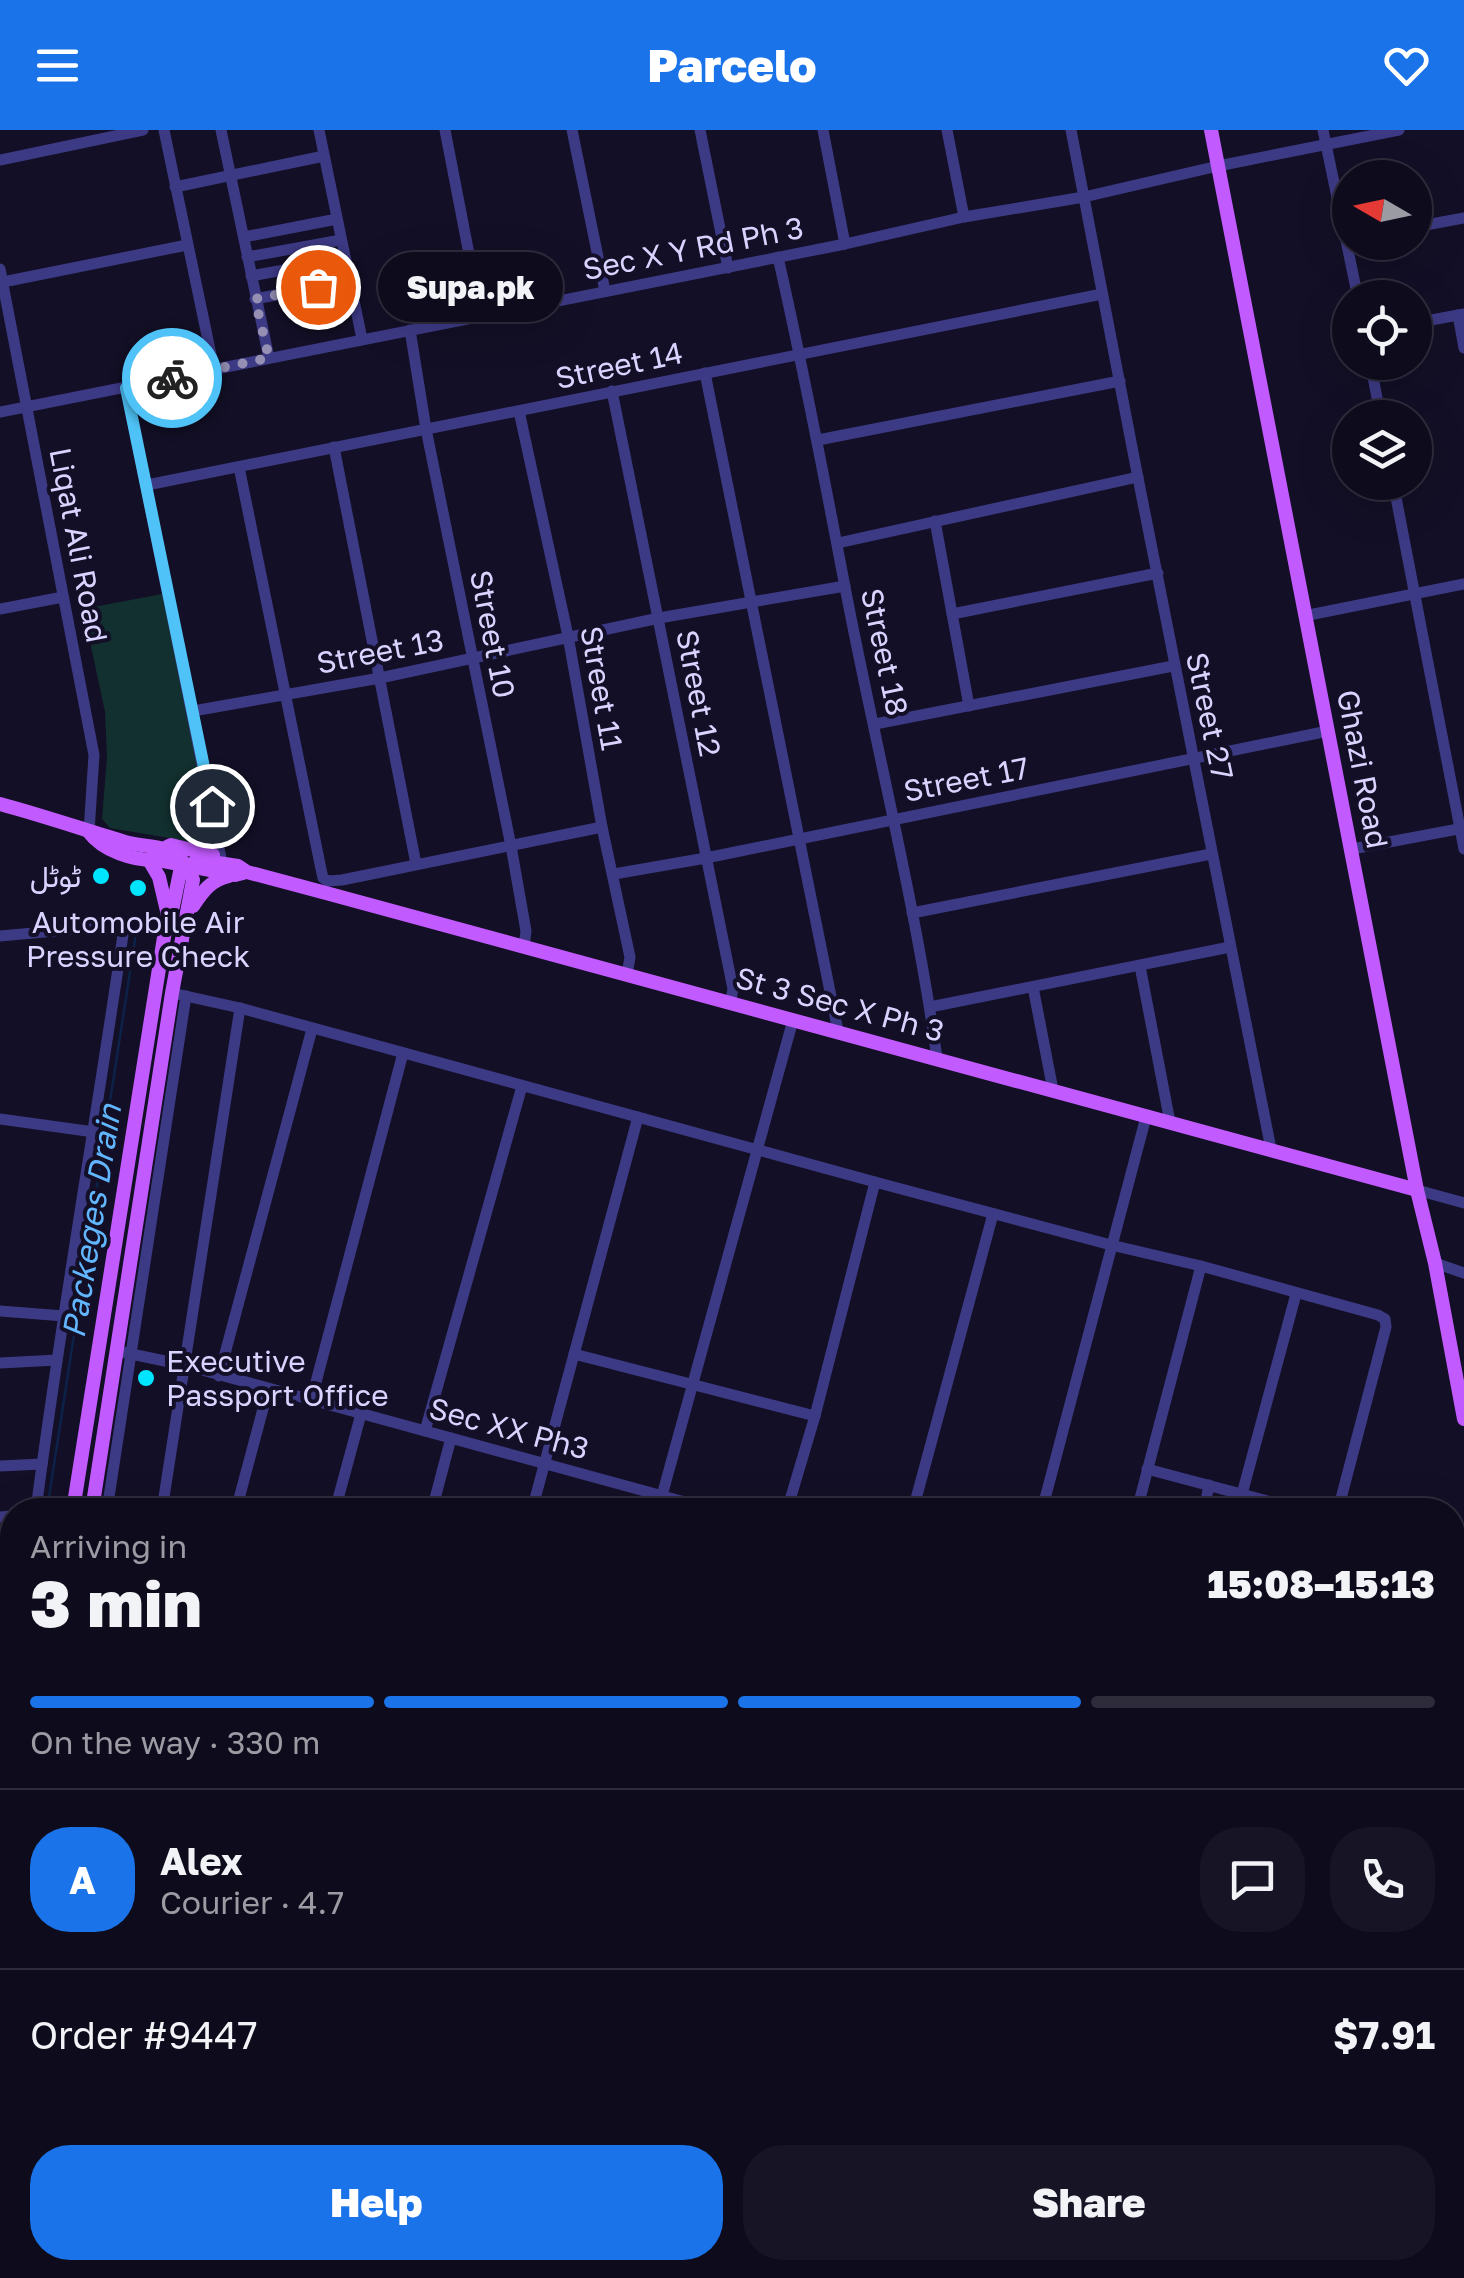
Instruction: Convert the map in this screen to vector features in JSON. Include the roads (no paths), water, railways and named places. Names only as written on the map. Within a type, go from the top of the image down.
[{"type":"main road","name":"Ghazi Road","points":[[1211,130],[1418,1190],[1458,1355],[1463,1413]]},
{"type":"main road","points":[[0,804],[127,843],[172,852],[193,880],[124,1352],[94,1498]]},
{"type":"main road","points":[[89,832],[102,846],[186,866]]},
{"type":"main road","points":[[162,850],[171,845],[202,851],[221,862]]},
{"type":"main road","name":"St 3 Sec X Ph 3","points":[[186,866],[202,859],[238,866],[241,873]]},
{"type":"main road","points":[[76,1498],[168,912],[160,877],[149,860]]},
{"type":"main road","points":[[168,912],[173,906],[178,876],[186,866]]},
{"type":"main road","name":"St 3 Sec X Ph 3","points":[[186,866],[327,887],[524,947],[1418,1190]]},
{"type":"main road","points":[[188,914],[209,885],[241,873]]},
{"type":"main road","points":[[79,1470],[98,1474]]},
{"type":"street","points":[[0,160],[143,130]]},
{"type":"street","points":[[164,130],[214,369]]},
{"type":"street","points":[[220,130],[269,358]]},
{"type":"street","points":[[319,130],[362,338]]},
{"type":"street","points":[[444,130],[480,316]]},
{"type":"street","points":[[572,130],[605,291]]},
{"type":"street","points":[[700,130],[728,268]]},
{"type":"street","points":[[823,130],[846,244]]},
{"type":"street","points":[[947,130],[964,218]]},
{"type":"street","name":"Street 27","points":[[1071,130],[1271,1148]]},
{"type":"street","points":[[1322,130],[1332,171]]},
{"type":"street","name":"Sec X Y Rd Ph 3","points":[[0,412],[964,218],[1084,198],[1398,130]]},
{"type":"street","points":[[175,187],[324,156]]},
{"type":"street","points":[[1432,224],[1464,218]]},
{"type":"street","points":[[244,237],[337,219]]},
{"type":"street","points":[[248,257],[341,240]]},
{"type":"street","points":[[1,276],[187,245]]},
{"type":"street","name":"Street 18","points":[[778,257],[875,724],[938,1058]]},
{"type":"street","points":[[251,276],[345,258]]},
{"type":"street","name":"Liqat Ali Road","points":[[1,276],[94,756],[89,832]]},
{"type":"street","points":[[255,299],[350,281]]},
{"type":"street","name":"Street 14","points":[[147,485],[1102,294]]},
{"type":"street","points":[[1432,320],[1461,314],[1464,348]]},
{"type":"street","name":"Street 10","points":[[410,330],[426,429],[511,846],[526,931],[524,947]]},
{"type":"street","points":[[706,373],[838,1031]]},
{"type":"street","points":[[818,440],[1120,381]]},
{"type":"street","points":[[126,388],[221,862]]},
{"type":"street","name":"Street 12","points":[[612,391],[733,989],[730,1004]]},
{"type":"street","name":"Street 11","points":[[519,411],[568,636],[630,957],[627,975]]},
{"type":"street","points":[[334,447],[416,864]]},
{"type":"street","points":[[239,468],[327,887],[416,864],[602,827]]},
{"type":"street","points":[[838,543],[1138,477]]},
{"type":"street","points":[[1396,500],[1464,849]]},
{"type":"street","points":[[934,521],[969,706]]},
{"type":"street","points":[[952,614],[1158,573]]},
{"type":"street","points":[[1304,616],[1464,584]]},
{"type":"street","name":"Street 13","points":[[193,711],[380,678],[659,618],[845,586]]},
{"type":"street","points":[[0,610],[64,597]]},
{"type":"street","points":[[875,724],[1174,666]]},
{"type":"street","name":"Street 17","points":[[614,874],[1328,731]]},
{"type":"street","points":[[1352,850],[1462,829]]},
{"type":"street","points":[[912,913],[1211,854]]},
{"type":"street","points":[[0,936],[77,928],[126,928],[38,1498]]},
{"type":"street","points":[[930,1007],[1230,948]]},
{"type":"street","points":[[1140,966],[1170,1122]]},
{"type":"street","points":[[1033,988],[1053,1090]]},
{"type":"street","points":[[179,995],[240,1008],[992,1214],[1201,1266],[1385,1319],[1341,1498]]},
{"type":"street","points":[[164,1498],[240,1008]]},
{"type":"street","points":[[662,1496],[793,1020]]},
{"type":"street","points":[[219,1376],[312,1029]]},
{"type":"street","points":[[312,1401],[403,1052]]},
{"type":"street","points":[[425,1431],[522,1086]]},
{"type":"street","points":[[1045,1498],[1146,1116]]},
{"type":"street","points":[[535,1498],[638,1117]]},
{"type":"street","points":[[0,1118],[94,1132]]},
{"type":"street","points":[[791,1498],[875,1182]]},
{"type":"street","points":[[1418,1190],[1464,1203]]},
{"type":"street","points":[[916,1498],[992,1214]]},
{"type":"street","points":[[1435,1262],[1464,1273]]},
{"type":"street","points":[[1140,1498],[1201,1266]]},
{"type":"street","points":[[1242,1494],[1296,1294]]},
{"type":"street","points":[[0,1311],[64,1316]]},
{"type":"street","points":[[108,1498],[124,1352]]},
{"type":"street","name":"Sec XX Ph3","points":[[124,1352],[669,1498]]},
{"type":"street","points":[[574,1354],[815,1416]]},
{"type":"street","points":[[0,1363],[57,1360]]},
{"type":"street","points":[[239,1498],[268,1390]]},
{"type":"street","points":[[338,1498],[361,1414]]},
{"type":"street","points":[[435,1498],[451,1438]]},
{"type":"street","points":[[0,1466],[42,1464]]},
{"type":"street","points":[[1148,1469],[1253,1498]]},
{"type":"street","points":[[1206,1498],[1209,1486]]},
{"type":"waterway","name":"Packeges Drain","points":[[49,1498],[136,933]]},
{"type":"place","name":"Supa.pk","points":[[318,287]]},
{"type":"place","name":"ٹوٹل","points":[[101,876]]},
{"type":"place","name":"Automobile Air Pressure Check","points":[[138,888]]},
{"type":"place","name":"Executive Passport Office","points":[[146,1378]]}]
